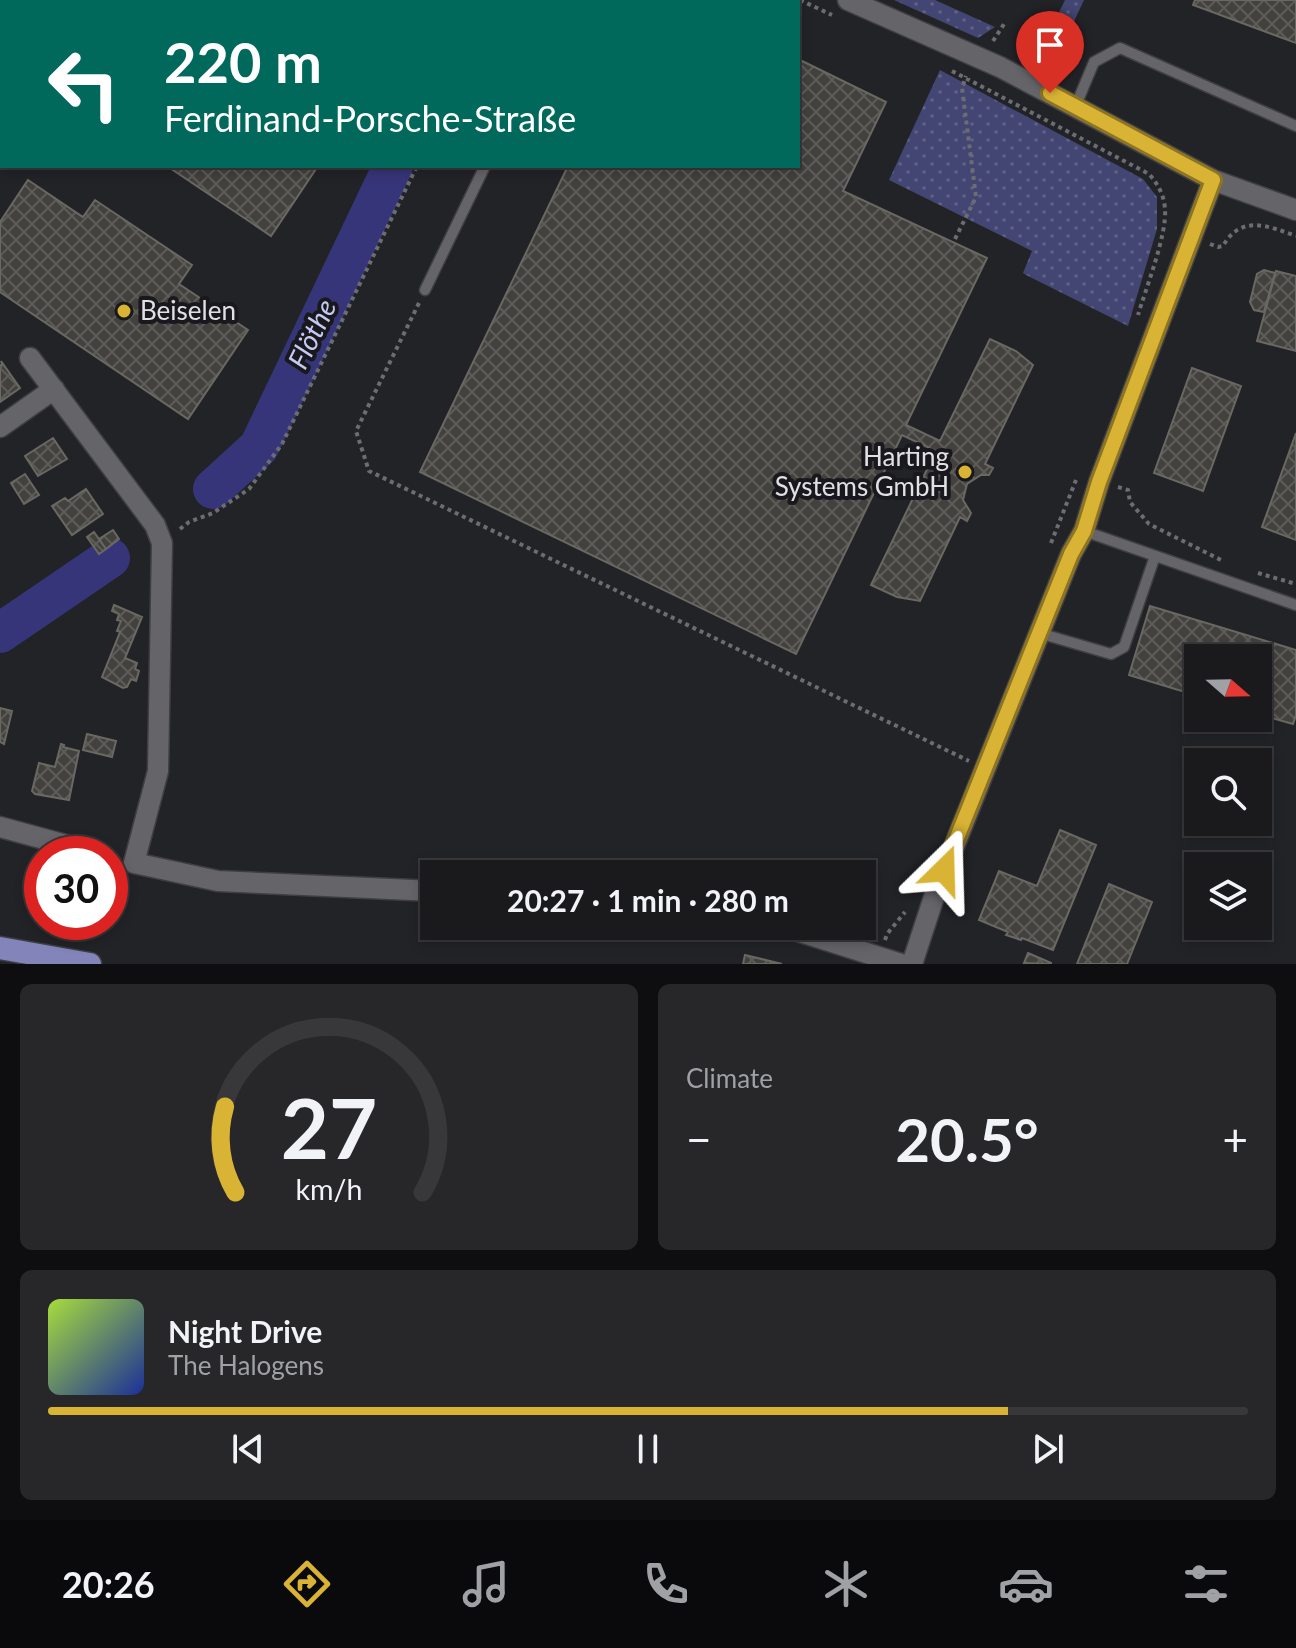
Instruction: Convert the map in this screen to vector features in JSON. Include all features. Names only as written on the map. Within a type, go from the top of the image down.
[{"type":"main road","points":[[0,948],[85,963]]},
{"type":"street","points":[[845,10],[975,56],[1076,105],[1213,180],[1296,210]]},
{"type":"street","points":[[912,964],[935,894],[983,773],[1071,554],[1084,531],[1099,482],[1213,180]]},
{"type":"street","points":[[30,358],[155,525],[162,543],[158,771],[134,863]]},
{"type":"street","points":[[0,427],[54,389]]},
{"type":"street","points":[[0,827],[33,836]]},
{"type":"street","points":[[128,862],[218,881],[420,890]]},
{"type":"street","points":[[825,940],[901,964]]},
{"type":"lane","points":[[1076,105],[1094,62],[1120,48],[1296,126]]},
{"type":"lane","points":[[425,290],[484,168]]},
{"type":"lane","points":[[1084,531],[1296,605]]},
{"type":"lane","points":[[1039,633],[1111,654],[1124,647],[1155,556]]},
{"type":"path","points":[[800,0],[845,10]]},
{"type":"path","points":[[955,239],[976,197],[962,88],[980,44],[986,45],[997,38],[1006,21]]},
{"type":"path","points":[[952,71],[1149,174],[1160,187],[1165,208],[1163,225],[1137,318]]},
{"type":"path","points":[[162,543],[189,522],[213,513],[249,489],[282,444],[416,168]]},
{"type":"path","points":[[1163,225],[1218,247],[1240,228],[1253,225],[1265,225],[1296,236]]},
{"type":"path","points":[[425,290],[356,431],[369,471],[965,758],[983,773]]},
{"type":"path","points":[[1051,543],[1078,473],[1128,490],[1130,502],[1149,524],[1229,564]]},
{"type":"path","points":[[1256,572],[1296,584]]},
{"type":"path","points":[[960,772],[965,758]]},
{"type":"path","points":[[880,958],[887,934],[904,916],[910,901]]},
{"type":"shaded area","points":[[894,0],[935,0],[995,27],[978,38]]},
{"type":"shaded area","points":[[1065,0],[1084,0],[1050,72],[1032,64],[1033,43],[1042,47]]},
{"type":"shaded area","points":[[940,70],[1143,179],[1157,197],[1157,229],[1128,326],[1023,273],[1032,251],[889,180]]},
{"type":"building","points":[[1195,0],[1296,0],[1296,43],[1193,5]]},
{"type":"building","points":[[800,60],[886,102],[843,191],[987,258],[906,425],[940,441],[990,339],[1016,351],[1033,365],[985,464],[993,468],[989,475],[981,475],[967,484],[963,500],[971,513],[967,521],[960,517],[920,601],[897,597],[871,585],[936,451],[902,435],[796,654],[420,472],[567,168],[800,168]]},
{"type":"building","points":[[170,168],[317,168],[271,236]]},
{"type":"building","name":"Beiselen","points":[[28,180],[83,217],[95,200],[192,265],[179,284],[248,330],[188,419],[0,292],[0,222]]},
{"type":"building","points":[[1264,270],[1275,273],[1264,312],[1254,310],[1250,302],[1257,274]]},
{"type":"building","points":[[1276,271],[1296,276],[1296,351],[1257,341]]},
{"type":"building","points":[[1,361],[20,388],[0,402],[2,364]]},
{"type":"building","points":[[1192,368],[1241,386],[1203,491],[1154,473]]},
{"type":"building","points":[[1296,433],[1296,540],[1262,527]]},
{"type":"building","points":[[53,438],[67,459],[38,476],[25,456]]},
{"type":"building","points":[[25,474],[39,495],[24,504],[11,483]]},
{"type":"building","points":[[86,489],[103,514],[72,535],[52,506],[65,498],[68,501]]},
{"type":"building","points":[[113,530],[119,539],[106,549],[99,539]]},
{"type":"building","points":[[94,532],[106,549],[99,554],[87,537]]},
{"type":"building","points":[[114,605],[142,617],[125,658],[137,663],[135,669],[139,671],[136,681],[131,679],[123,688],[102,677],[120,632],[117,631],[121,621],[117,620],[119,614],[112,611]]},
{"type":"building","points":[[1150,606],[1296,650],[1296,715],[1293,724],[1272,718],[1272,644],[1184,644],[1184,692],[1129,675]]},
{"type":"building","points":[[0,708],[12,711],[4,744],[0,742]]},
{"type":"building","points":[[87,734],[116,741],[112,757],[83,750]]},
{"type":"building","points":[[61,744],[79,751],[69,800],[32,791],[39,763],[55,767]]},
{"type":"building","points":[[1060,830],[1096,845],[1053,950],[1006,935],[1008,932],[979,920],[999,871],[1037,886]]},
{"type":"building","points":[[1109,884],[1152,902],[1127,964],[1077,964]]},
{"type":"building","points":[[1028,953],[1051,963],[1051,964],[1024,963]]},
{"type":"building","points":[[745,955],[782,964],[743,964]]},
{"type":"waterway","name":"Flöthe","points":[[213,489],[259,447],[392,168]]},
{"type":"waterway","name":"Flöthe","points":[[0,633],[110,558]]},
{"type":"place","name":"Beiselen","points":[[124,311]]},
{"type":"place","name":"Harting Systems GmbH","points":[[965,472]]},
{"type":"route","points":[[944,870],[1071,554],[1084,531],[1099,482],[1213,180],[1050,93]]}]
